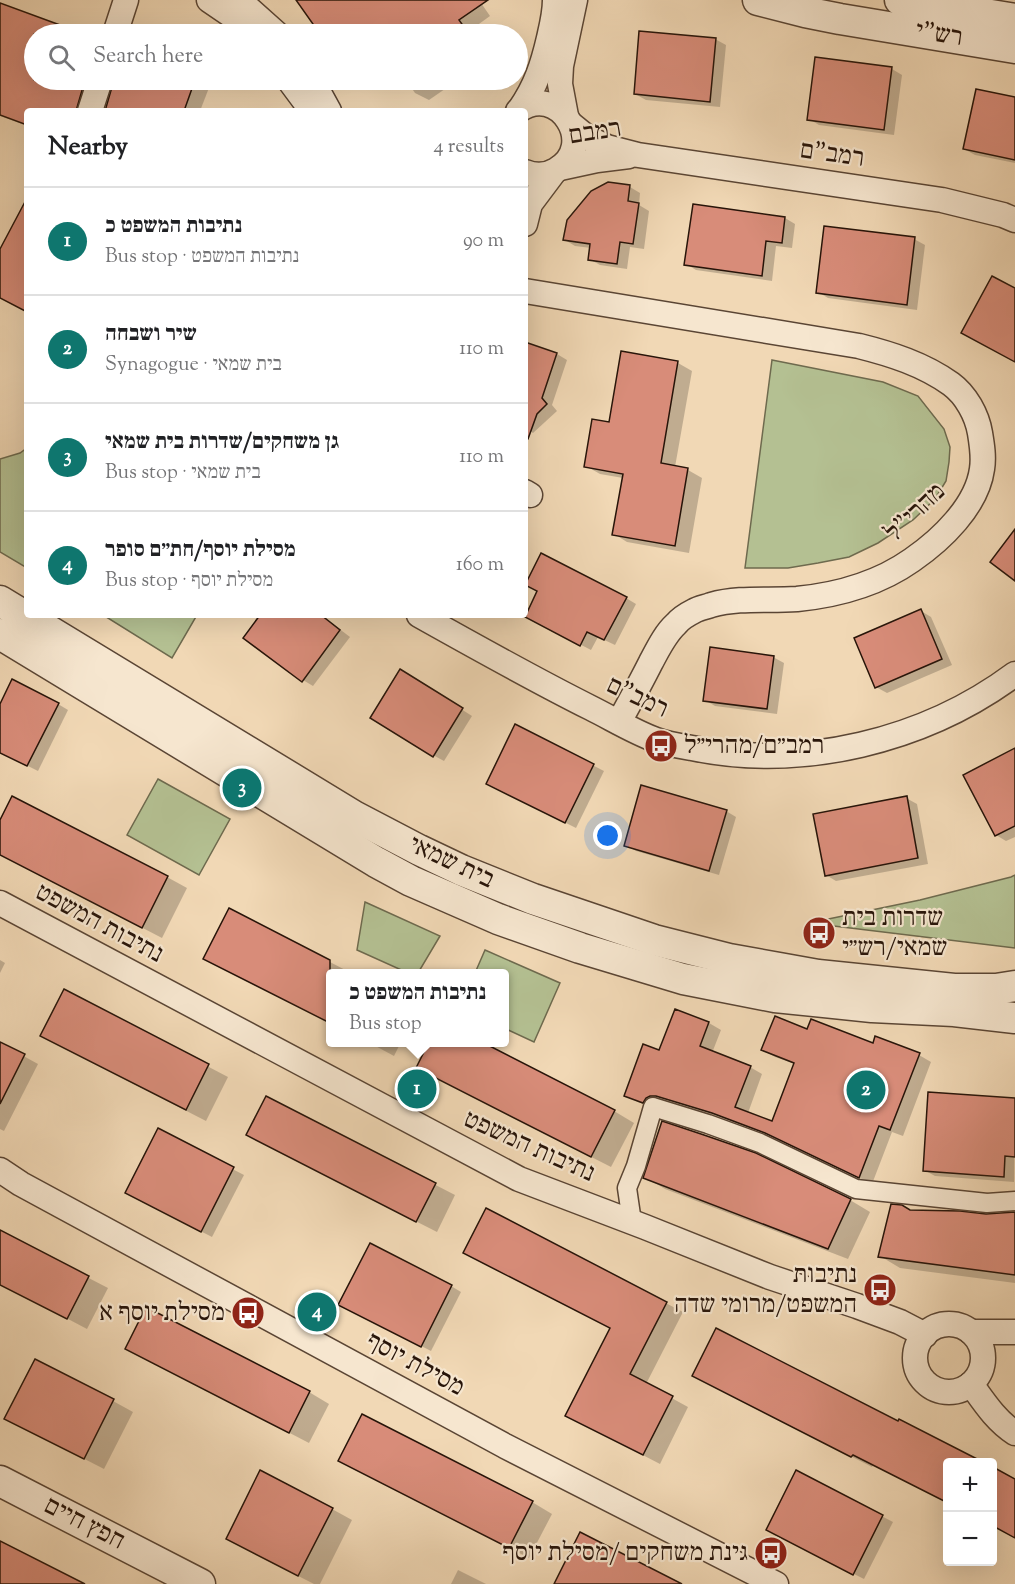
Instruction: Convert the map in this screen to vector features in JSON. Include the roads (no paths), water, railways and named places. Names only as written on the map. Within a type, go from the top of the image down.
[{"type":"street","points":[[118,24],[126,0]]},
{"type":"street","points":[[209,0],[241,24]]},
{"type":"street","points":[[239,0],[266,24]]},
{"type":"street","points":[[520,108],[530,94],[544,61],[555,11],[555,0]]},
{"type":"street","points":[[528,212],[530,204],[571,156],[575,144],[574,132],[560,84],[561,66],[575,0]]},
{"type":"street","name":"רש\"י","points":[[758,0],[840,19],[1015,48]]},
{"type":"street","name":"רש\"י","points":[[900,0],[1015,19]]},
{"type":"street","points":[[91,108],[97,90]]},
{"type":"street","points":[[297,90],[310,108]]},
{"type":"street","points":[[317,90],[327,108]]},
{"type":"street","name":"רמבם","points":[[523,108],[530,104],[541,103],[552,106],[562,112],[588,138],[607,147],[638,155]]},
{"type":"street","name":"רמבם","points":[[528,173],[543,175],[597,160],[638,155]]},
{"type":"street","name":"רמב\"ם","points":[[638,155],[942,200],[1015,220]]},
{"type":"street","name":"מהרי\"ל","points":[[528,291],[859,346],[893,355],[924,368],[952,385],[968,402],[978,423],[983,450],[982,471],[974,495],[958,518],[938,539],[912,560],[885,577],[858,587],[796,599],[740,599],[695,610],[675,624],[660,646],[619,722]]},
{"type":"street","name":"בית שמאי","points":[[0,601],[24,616]]},
{"type":"street","name":"בית שמאי","points":[[28,618],[354,816],[470,874],[533,899],[654,940],[729,959],[954,1000]]},
{"type":"street","name":"רמב\"ם","points":[[425,618],[657,741],[719,754],[793,756],[855,746],[908,731],[956,710],[1015,674]]},
{"type":"street","name":"בית שמאי","points":[[0,634],[376,862],[411,881],[498,919],[631,965],[683,980],[775,998],[814,1002],[954,1000]]},
{"type":"street","name":"נתיבות המשפט","points":[[0,903],[510,1175],[770,1277],[900,1322],[925,1335]]},
{"type":"street","points":[[954,1000],[1015,986]]},
{"type":"street","points":[[954,1000],[1015,1018]]},
{"type":"street","points":[[632,1222],[627,1188],[636,1166],[653,1107],[760,1143],[856,1188],[987,1203],[1015,1201]]},
{"type":"street","name":"מסילת יוסף","points":[[0,1170],[21,1184],[505,1446],[776,1584]]},
{"type":"street","points":[[950,1324],[961,1326],[971,1332],[978,1341],[983,1363],[979,1374],[971,1384],[961,1390],[951,1392],[939,1391],[927,1384],[916,1364],[916,1352],[920,1341],[928,1331],[950,1324]]},
{"type":"street","points":[[971,1332],[1015,1332]]},
{"type":"street","points":[[971,1384],[986,1407],[1015,1433]]},
{"type":"street","name":"חפץ חיים","points":[[0,1481],[200,1584]]},
{"type":"place","name":"רמב״ם/מהרי״ל","points":[[661,746]]},
{"type":"place","name":"גן משחקים/שדרות בית שמאי","points":[[242,788]]},
{"type":"place","name":"שדרות בית שמאי/רש״י","points":[[819,933]]},
{"type":"place","name":"נתיבות המשפט כ","points":[[417,1089]]},
{"type":"place","name":"שיר ושבחה","points":[[866,1090]]},
{"type":"place","name":"נתיבות המשפט/מרומי שדה","points":[[880,1290]]},
{"type":"place","name":"מסילת יוסף/חת״ם סופר","points":[[317,1312]]},
{"type":"place","name":"מסילת יוסף א","points":[[248,1313]]},
{"type":"place","name":"גינת משחקים /מסילת יוסף","points":[[771,1553]]}]
